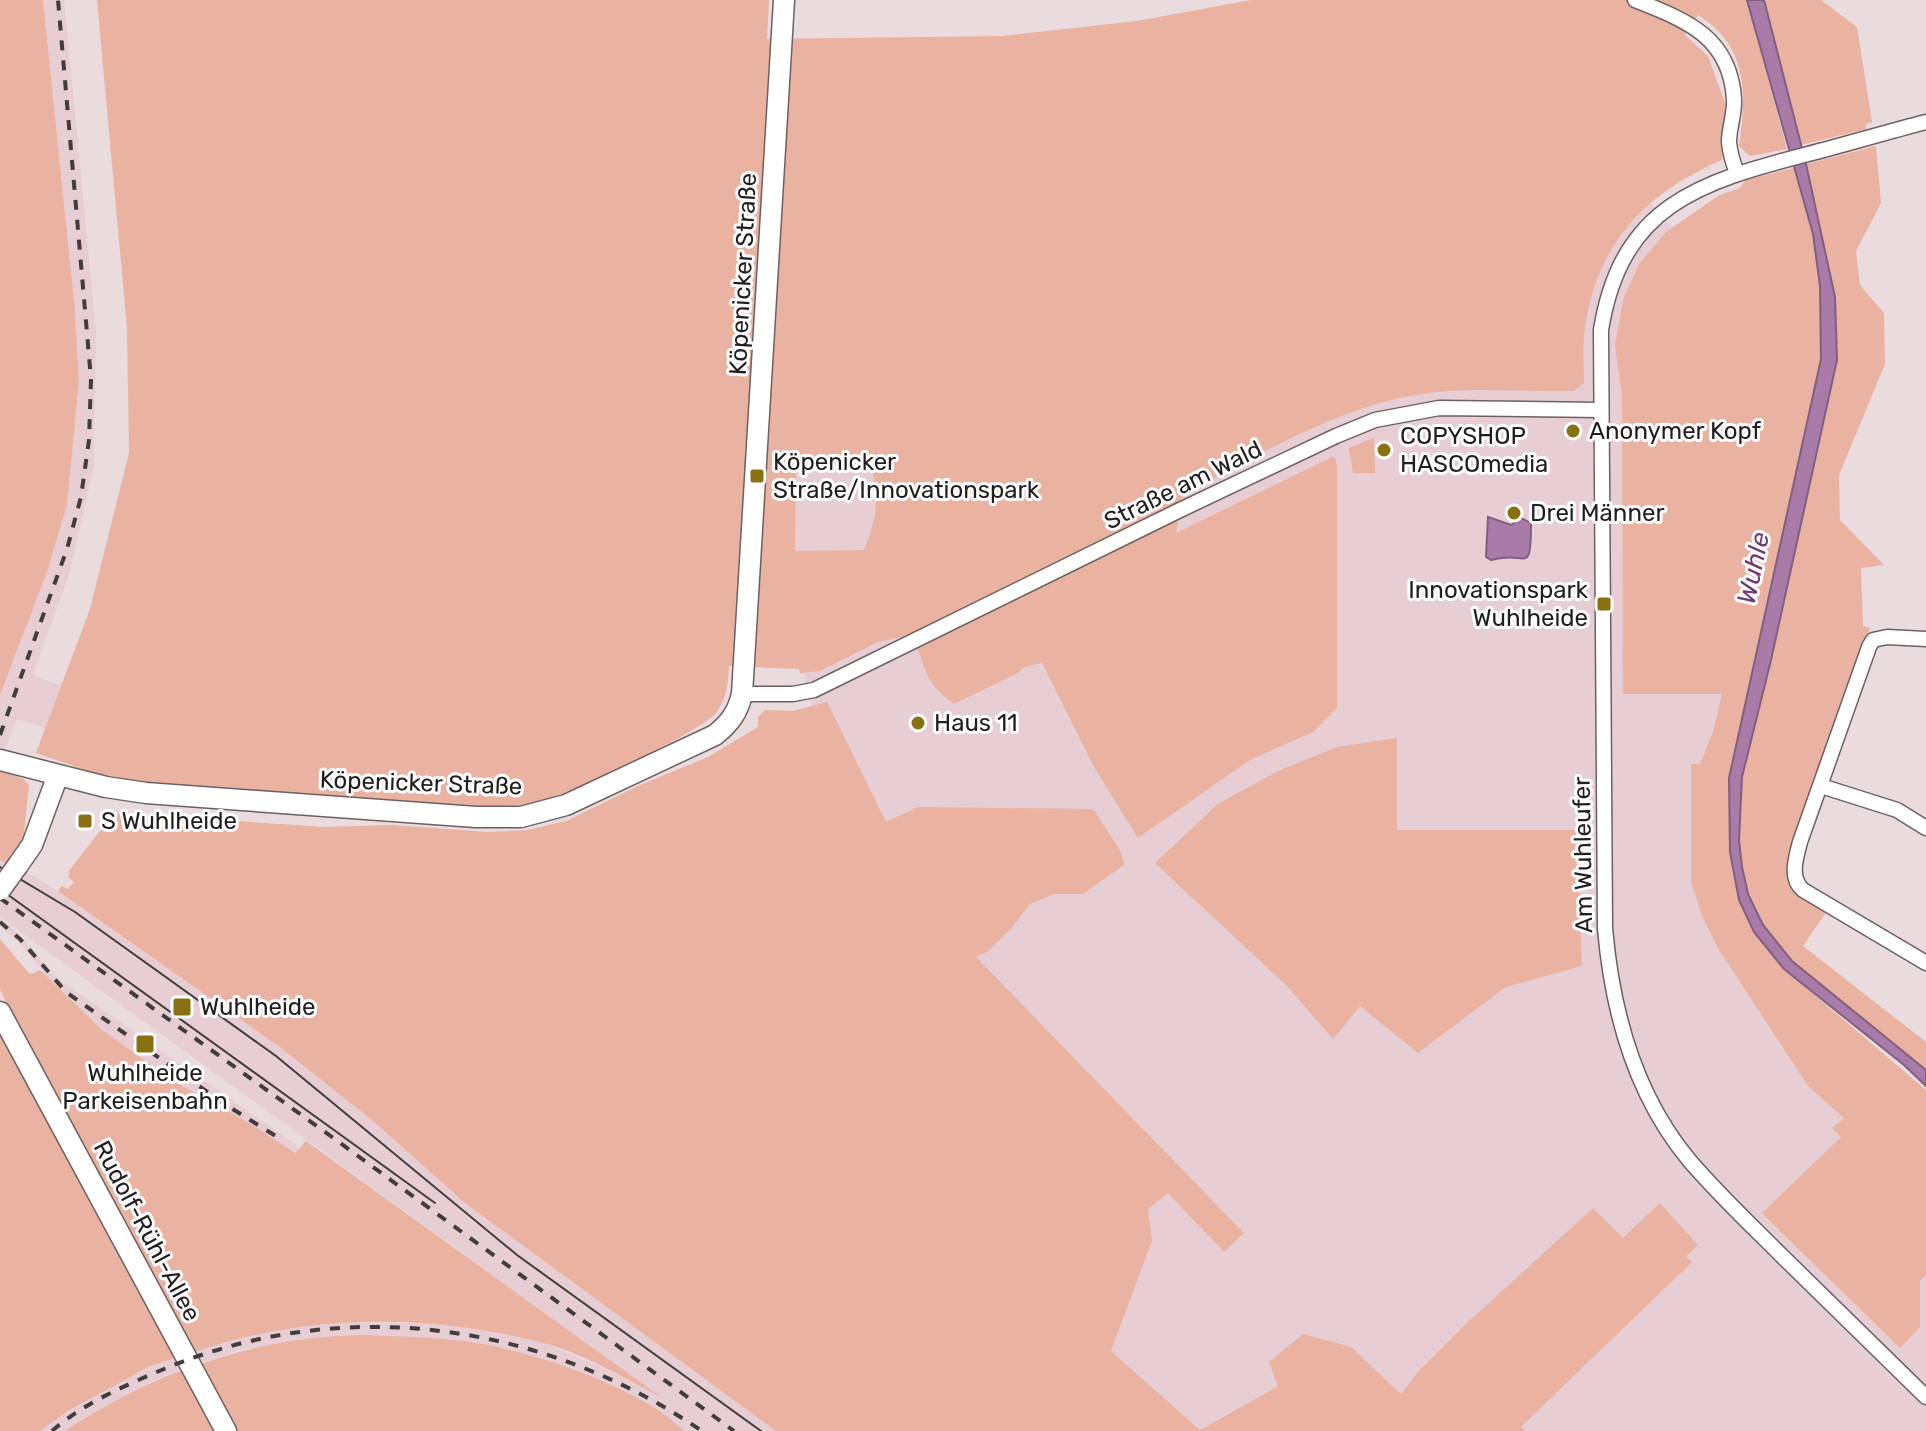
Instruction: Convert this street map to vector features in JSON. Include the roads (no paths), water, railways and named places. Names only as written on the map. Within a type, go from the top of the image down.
[{"type":"main road","name":"Köpenicker Straße","points":[[58,775],[146,793],[476,817],[521,817],[566,805],[715,735],[738,711],[742,694],[784,0]]},
{"type":"main road","points":[[0,760],[58,775],[32,845],[0,890]]},
{"type":"main road","name":"Rudolf-Rühl-Allee","points":[[0,1012],[226,1431]]},
{"type":"street","points":[[1635,0],[1684,20],[1719,49],[1730,74],[1734,101],[1729,139],[1737,173]]},
{"type":"street","name":"Am Wuhleufer","points":[[1926,122],[1737,173],[1702,186],[1661,214],[1634,244],[1611,286],[1601,330],[1605,928],[1614,999],[1631,1058],[1661,1118],[1687,1157],[1736,1212],[1926,1397]]},
{"type":"street","name":"Straße am Wald","points":[[742,694],[807,692],[1180,510],[1375,420],[1439,408],[1601,410]]},
{"type":"street","points":[[1926,639],[1887,637],[1873,640],[1794,869],[1797,885],[1926,963]]},
{"type":"street","points":[[1821,786],[1897,810],[1926,828]]},
{"type":"tram line","points":[[0,867],[75,912],[276,1056],[517,1255],[761,1431]]},
{"type":"tram line","points":[[0,889],[435,1203]]},
{"type":"railway","points":[[0,735],[67,549],[81,497],[89,440],[91,379],[58,0]]},
{"type":"railway","points":[[0,898],[734,1431]]},
{"type":"railway","points":[[0,922],[20,939],[66,992],[223,1103],[282,1140]]},
{"type":"railway","points":[[52,1431],[77,1412],[120,1389],[164,1369],[232,1346],[302,1332],[371,1327],[440,1331],[509,1344],[576,1365],[640,1394],[702,1431]]},
{"type":"place","name":"Anonymer Kopf","points":[[1573,431]]},
{"type":"place","name":"COPYSHOP HASCOmedia","points":[[1384,450]]},
{"type":"place","name":"Köpenicker Straße/Innovationspark","points":[[757,476]]},
{"type":"place","name":"Drei Männer","points":[[1514,513]]},
{"type":"place","name":"Innovationspark Wuhlheide","points":[[1604,604]]},
{"type":"place","name":"Haus 11","points":[[918,723]]},
{"type":"place","name":"S Wuhlheide","points":[[85,821]]},
{"type":"place","name":"Wuhlheide","points":[[182,1007]]},
{"type":"place","name":"Wuhlheide Parkeisenbahn","points":[[145,1044]]},
{"type":"water label","name":"Wuhle","points":[[1753,568]]}]
